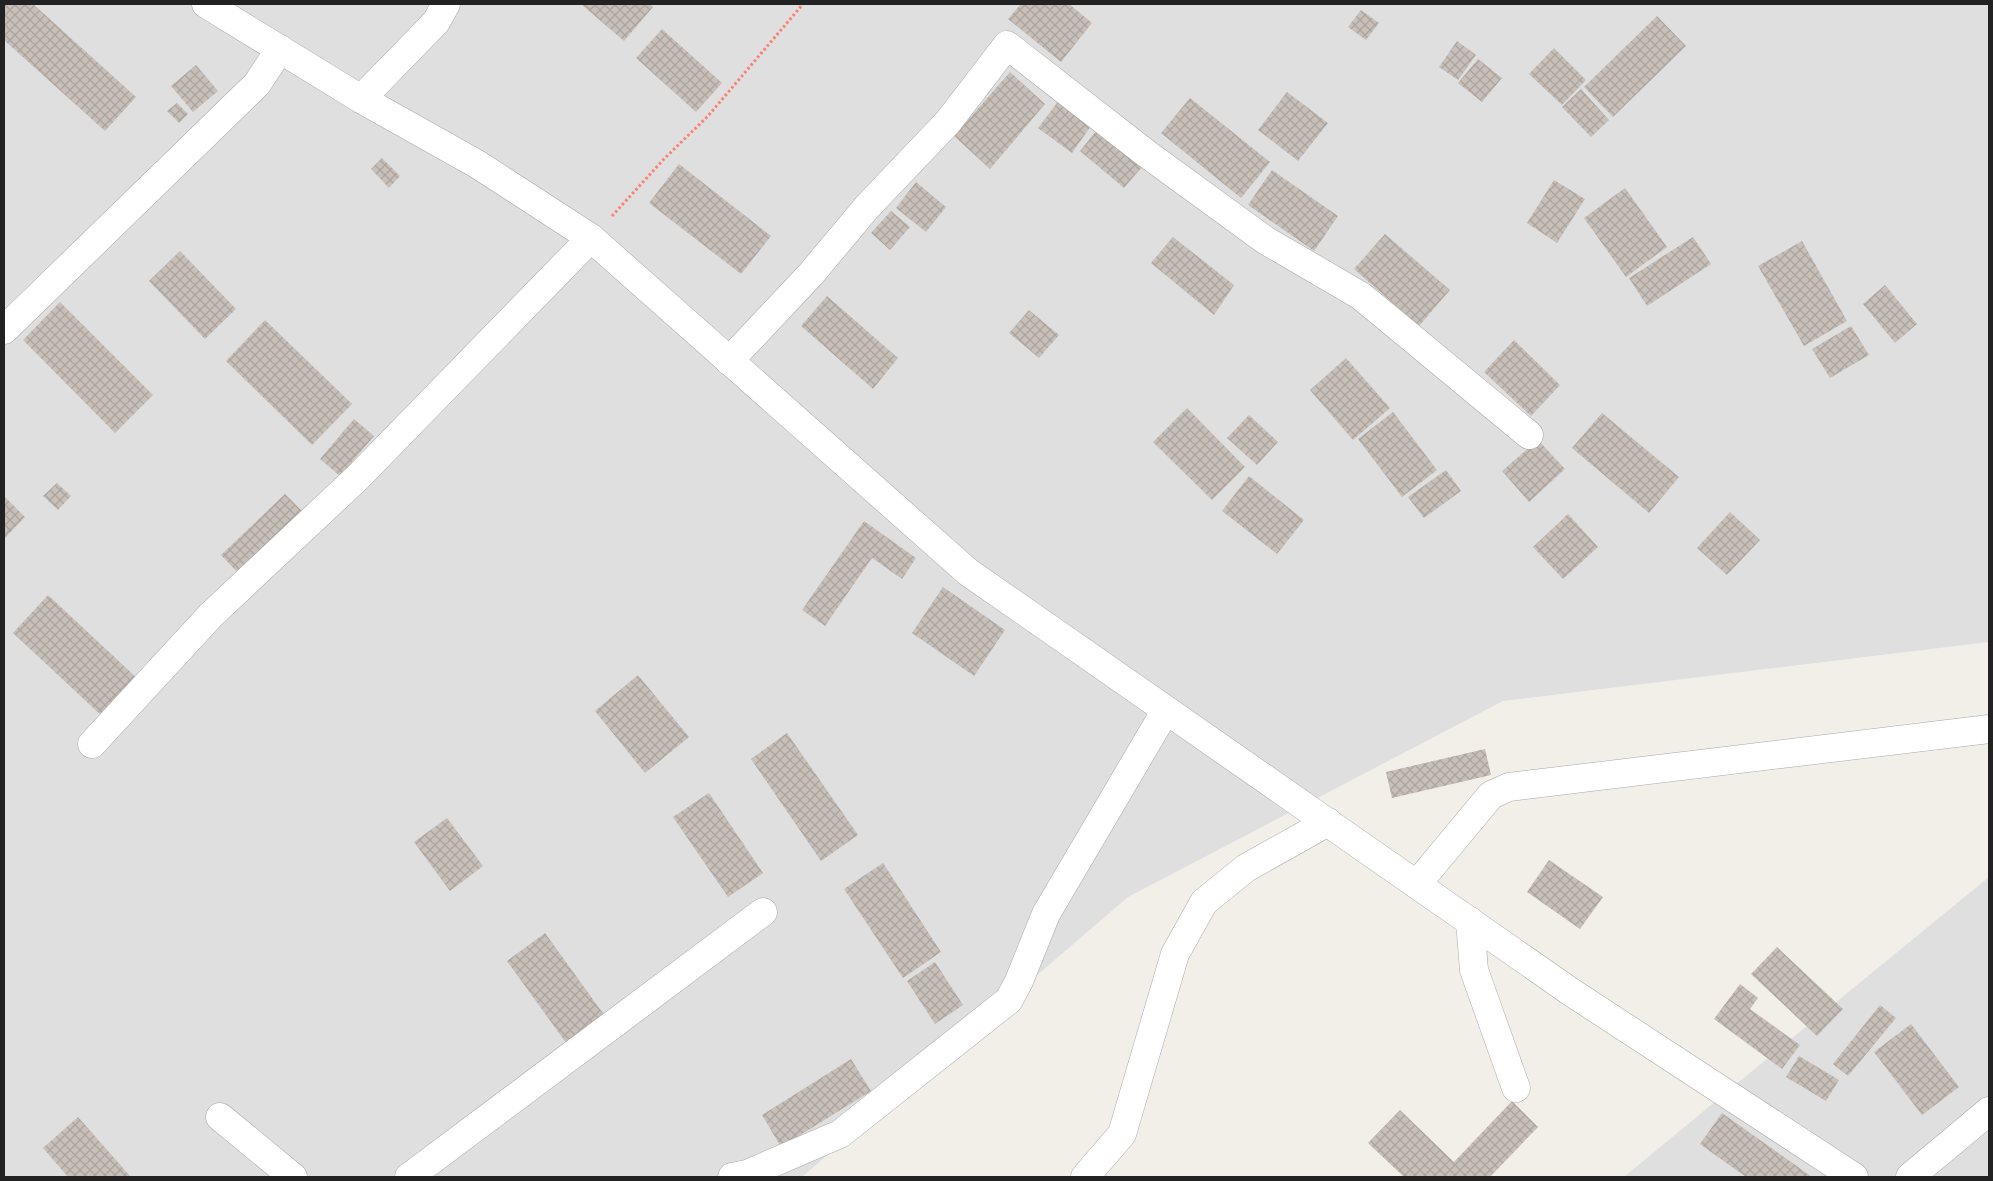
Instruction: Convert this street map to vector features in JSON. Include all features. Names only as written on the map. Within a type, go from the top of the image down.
[{"type":"street","points":[[206,4],[361,99],[477,164],[591,238],[968,572],[1571,992],[1854,1177]]},
{"type":"street","points":[[361,99],[436,22],[446,4]]},
{"type":"street","points":[[730,360],[811,274],[867,207],[948,122],[1007,44],[1147,154],[1265,240],[1361,296],[1529,435]]},
{"type":"street","points":[[4,330],[257,84],[280,49]]},
{"type":"street","points":[[92,744],[211,615],[358,477],[591,238]]},
{"type":"street","points":[[732,1177],[747,1174],[840,1134],[1009,1000],[1019,981],[1046,914],[1166,710]]},
{"type":"street","points":[[1417,884],[1491,795],[1509,787],[1989,729]]},
{"type":"street","points":[[1085,1177],[1122,1134],[1175,954],[1204,902],[1246,868],[1328,822]]},
{"type":"street","points":[[409,1177],[762,912]]},
{"type":"street","points":[[1470,921],[1474,970],[1516,1088]]},
{"type":"street","points":[[1910,1177],[1989,1111]]},
{"type":"street","points":[[220,1117],[293,1177]]},
{"type":"path","points":[[591,238],[631,198],[664,159],[708,116],[803,4]]},
{"type":"shaded area","points":[[4,4],[1989,4],[1989,642],[1503,701],[1128,897],[802,1177],[4,1177]]},
{"type":"shaded area","points":[[1989,877],[1989,1177],[1624,1177],[1791,1039]]},
{"type":"building","points":[[4,4],[33,4],[136,97],[105,131],[4,40]]},
{"type":"building","points":[[581,4],[650,4],[653,7],[624,41]]},
{"type":"building","points":[[1021,4],[1069,4],[1092,23],[1061,62],[1008,19]]},
{"type":"building","points":[[1361,10],[1379,23],[1366,40],[1348,27]]},
{"type":"building","points":[[1657,16],[1686,46],[1613,117],[1584,87]]},
{"type":"building","points":[[662,29],[722,83],[696,112],[636,58]]},
{"type":"building","points":[[1457,41],[1476,55],[1458,80],[1439,67]]},
{"type":"building","points":[[1554,48],[1586,80],[1562,105],[1529,74]]},
{"type":"building","points":[[1478,59],[1502,78],[1482,102],[1458,83]]},
{"type":"building","points":[[196,65],[218,91],[193,112],[171,86]]},
{"type":"building","points":[[1010,72],[1045,104],[990,169],[954,136]]},
{"type":"building","points":[[1581,89],[1609,120],[1591,137],[1562,107]]},
{"type":"building","points":[[1287,92],[1328,123],[1298,161],[1258,130]]},
{"type":"building","points":[[1190,98],[1270,162],[1241,198],[1161,133]]},
{"type":"building","points":[[1060,99],[1093,123],[1072,153],[1038,128]]},
{"type":"building","points":[[177,103],[188,114],[179,123],[167,111]]},
{"type":"building","points":[[1097,130],[1142,167],[1124,188],[1080,151]]},
{"type":"building","points":[[382,158],[400,176],[389,188],[371,169]]},
{"type":"building","points":[[679,164],[771,236],[741,274],[649,203]]},
{"type":"building","points":[[1272,170],[1338,216],[1314,251],[1248,205]]},
{"type":"building","points":[[1554,180],[1585,199],[1557,243],[1527,223]]},
{"type":"building","points":[[916,182],[946,207],[926,232],[896,208]]},
{"type":"building","points":[[1625,188],[1667,247],[1626,277],[1584,218]]},
{"type":"building","points":[[891,211],[910,227],[890,250],[871,233]]},
{"type":"building","points":[[1385,234],[1450,290],[1419,326],[1354,269]]},
{"type":"building","points":[[1173,237],[1234,285],[1214,315],[1151,263]]},
{"type":"building","points":[[1693,237],[1711,264],[1647,306],[1629,278]]},
{"type":"building","points":[[1802,241],[1847,321],[1804,346],[1758,266]]},
{"type":"building","points":[[180,251],[236,309],[205,339],[149,281]]},
{"type":"building","points":[[1885,285],[1917,324],[1895,343],[1863,304]]},
{"type":"building","points":[[827,296],[898,358],[873,389],[801,326]]},
{"type":"building","points":[[60,302],[153,395],[115,433],[23,340]]},
{"type":"building","points":[[1029,310],[1059,335],[1039,358],[1009,333]]},
{"type":"building","points":[[265,320],[352,404],[312,445],[226,361]]},
{"type":"building","points":[[1851,326],[1869,355],[1830,378],[1812,349]]},
{"type":"building","points":[[1514,340],[1560,385],[1531,416],[1484,372]]},
{"type":"building","points":[[1346,358],[1390,408],[1353,440],[1310,390]]},
{"type":"building","points":[[1187,408],[1245,467],[1212,500],[1153,442]]},
{"type":"building","points":[[1393,412],[1437,470],[1402,497],[1358,439]]},
{"type":"building","points":[[1602,413],[1679,477],[1649,513],[1572,448]]},
{"type":"building","points":[[1249,415],[1278,442],[1257,465],[1227,438]]},
{"type":"building","points":[[354,419],[374,436],[340,476],[320,459]]},
{"type":"building","points":[[1538,440],[1565,469],[1529,502],[1502,471]]},
{"type":"building","points":[[1446,470],[1461,491],[1424,518],[1408,497]]},
{"type":"building","points":[[1249,476],[1304,520],[1277,554],[1222,511]]},
{"type":"building","points":[[57,483],[71,496],[58,510],[43,496]]},
{"type":"building","points":[[285,494],[303,512],[239,574],[221,555]]},
{"type":"building","points":[[4,496],[25,517],[4,539]]},
{"type":"building","points":[[1730,512],[1760,540],[1727,575],[1697,548]]},
{"type":"building","points":[[1568,514],[1598,547],[1563,579],[1533,547]]},
{"type":"building","points":[[864,521],[916,558],[902,579],[872,558],[825,626],[802,610]]},
{"type":"building","points":[[943,587],[1005,630],[974,676],[912,633]]},
{"type":"building","points":[[48,595],[139,680],[104,718],[13,633]]},
{"type":"building","points":[[638,675],[689,737],[645,773],[595,711]]},
{"type":"building","points":[[787,733],[858,835],[821,861],[751,759]]},
{"type":"building","points":[[1485,749],[1491,775],[1392,798],[1386,772]]},
{"type":"building","points":[[709,793],[763,873],[728,897],[673,817]]},
{"type":"building","points":[[447,818],[483,866],[450,891],[414,842]]},
{"type":"building","points":[[1549,860],[1603,897],[1580,929],[1527,892]]},
{"type":"building","points":[[883,863],[941,952],[903,978],[844,889]]},
{"type":"building","points":[[545,933],[610,1023],[572,1051],[507,961]]},
{"type":"building","points":[[1777,947],[1843,1009],[1817,1036],[1751,974]]},
{"type":"building","points":[[935,962],[963,1005],[935,1024],[907,981]]},
{"type":"building","points":[[1740,984],[1758,998],[1750,1009],[1800,1045],[1782,1069],[1714,1019]]},
{"type":"building","points":[[1880,1005],[1896,1018],[1848,1076],[1833,1064]]},
{"type":"building","points":[[1911,1024],[1959,1087],[1922,1115],[1874,1052]]},
{"type":"building","points":[[1799,1056],[1839,1080],[1826,1101],[1786,1077]]},
{"type":"building","points":[[851,1059],[871,1091],[781,1147],[762,1115]]},
{"type":"building","points":[[1512,1101],[1538,1127],[1490,1177],[1404,1177],[1368,1143],[1400,1110],[1454,1162]]},
{"type":"building","points":[[1722,1113],[1812,1177],[1746,1177],[1700,1144]]},
{"type":"building","points":[[78,1117],[129,1177],[68,1177],[43,1148]]}]
